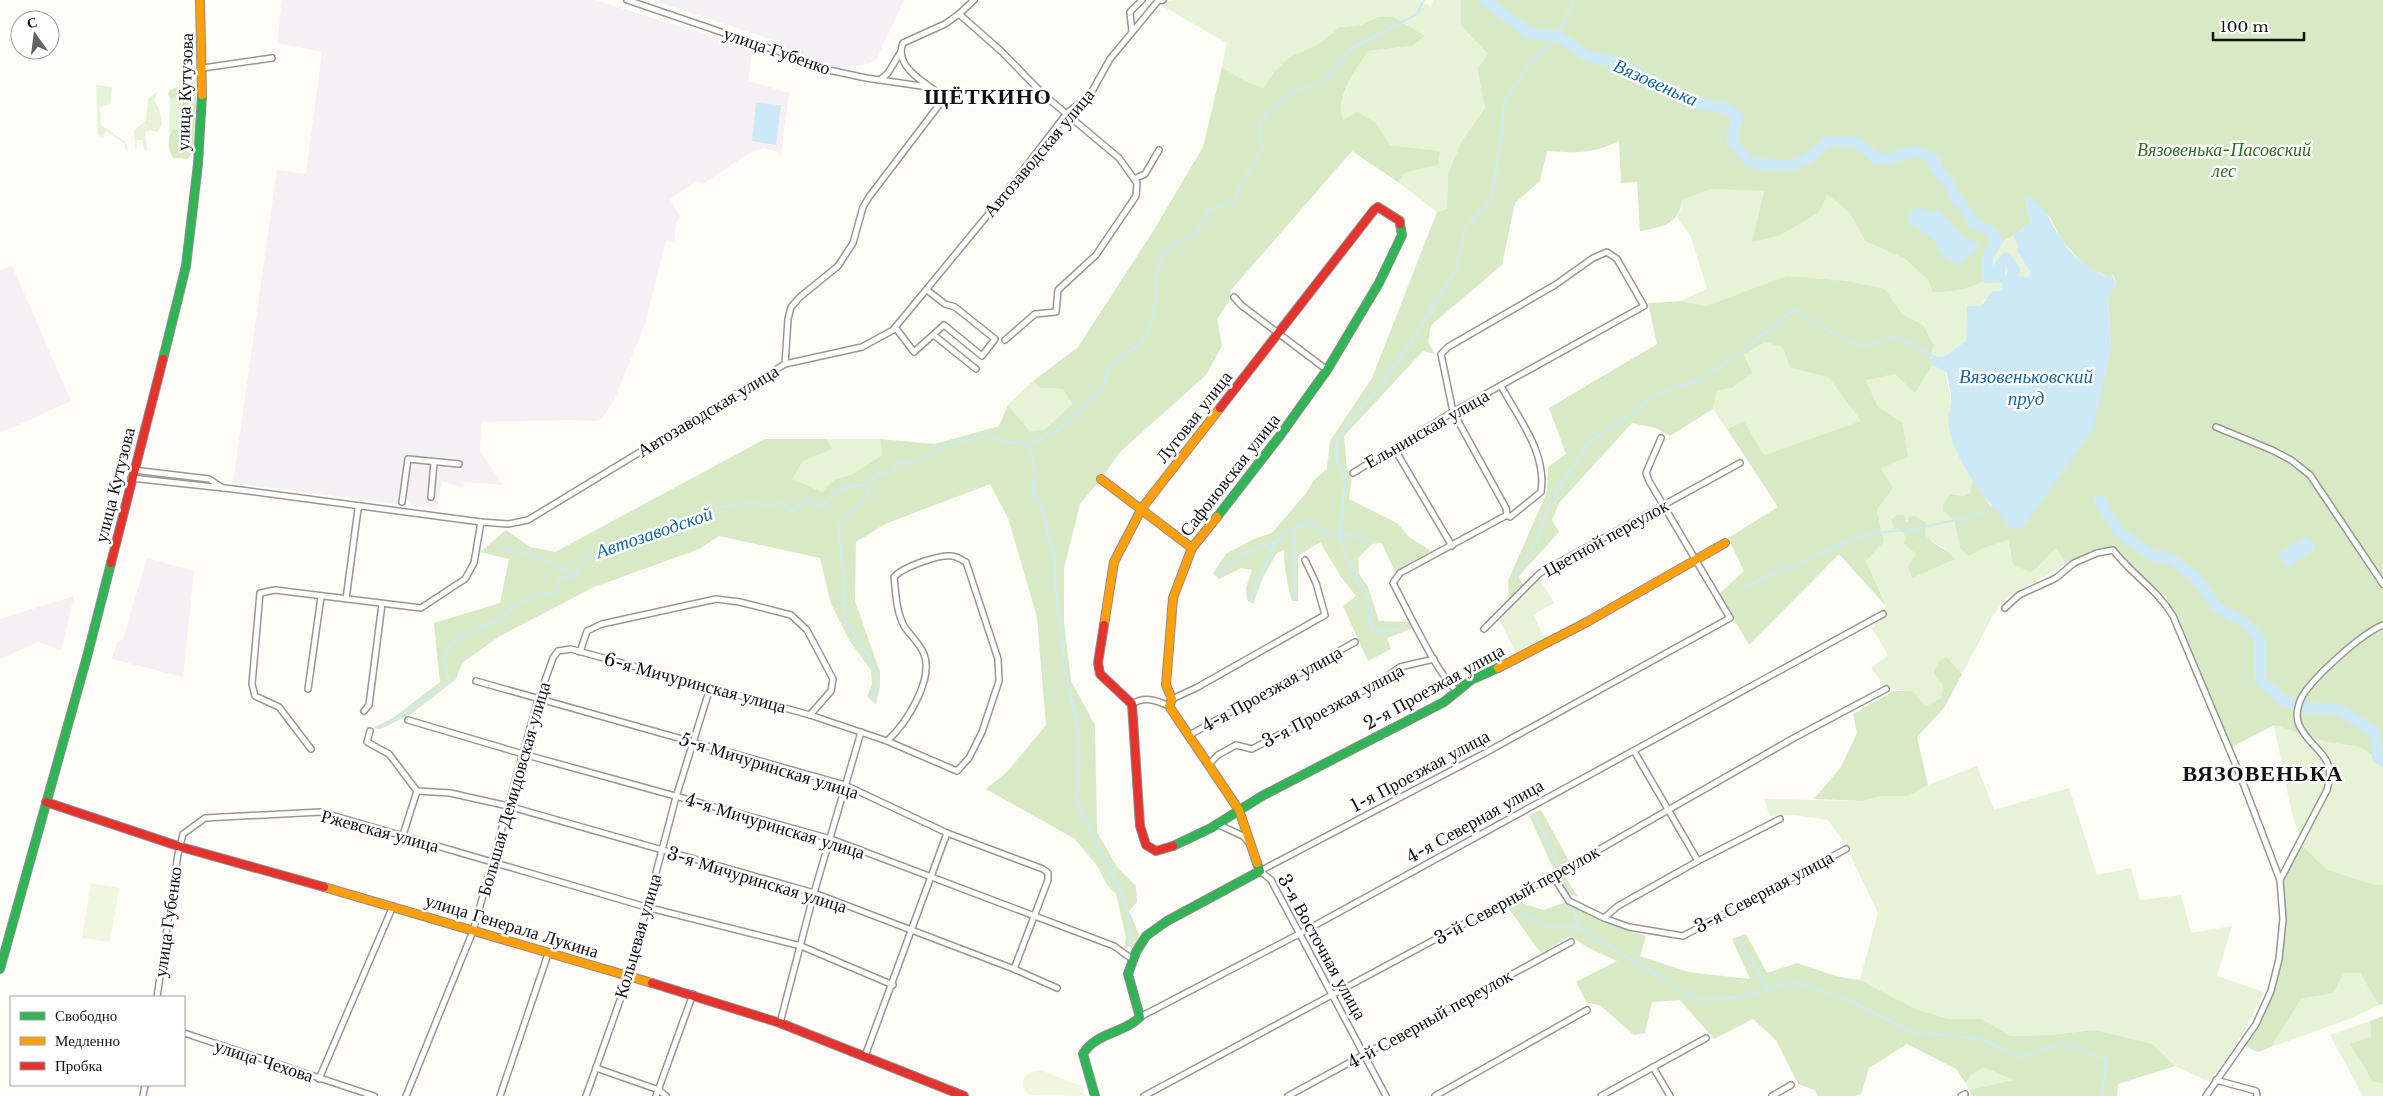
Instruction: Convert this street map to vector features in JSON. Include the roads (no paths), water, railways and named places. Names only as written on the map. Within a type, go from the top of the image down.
[{"type":"street","name":"улица Кутузова","points":[[0,969],[88,654],[186,266],[198,164],[203,68],[200,0]]},
{"type":"street","name":"улица Губенко","points":[[627,0],[786,54],[824,69],[930,87]]},
{"type":"street","points":[[881,80],[888,73],[905,40],[945,24],[974,0]]},
{"type":"street","points":[[1132,32],[1130,12],[1142,0]]},
{"type":"street","name":"Автозаводская улица","points":[[132,474],[481,522],[508,524],[528,520],[785,364],[862,347],[895,327],[927,290],[1067,114],[1090,95],[1110,59],[1144,17],[1158,1],[1163,0]]},
{"type":"street","points":[[959,14],[1001,50],[1044,94],[1119,158],[1137,183],[1136,196],[1096,254],[1058,290],[1056,312],[1035,314],[1005,340]]},
{"type":"street","points":[[785,364],[788,319],[791,307],[800,297],[838,266],[853,243],[868,196],[940,105],[942,95],[930,87],[906,65],[900,52]]},
{"type":"street","points":[[203,68],[272,58]]},
{"type":"street","points":[[1134,179],[1145,174],[1159,150]]},
{"type":"street","name":"Сафоновская улица","points":[[1240,810],[1188,736],[1171,702],[1166,685],[1173,598],[1192,548],[1279,436],[1327,370],[1379,282],[1402,235],[1400,221],[1378,207]]},
{"type":"street","name":"Луговая улица","points":[[1132,704],[1100,674],[1098,664],[1114,562],[1142,508],[1378,207]]},
{"type":"street","name":"Ельнинская улица","points":[[1354,473],[1453,412],[1644,306],[1617,259],[1607,252],[1593,258],[1555,284],[1448,347],[1442,354],[1453,412]]},
{"type":"street","points":[[895,327],[914,352],[935,336],[944,325],[982,356],[995,339],[955,307],[945,304],[927,290]]},
{"type":"street","points":[[1234,297],[1241,305],[1327,370]]},
{"type":"street","points":[[935,336],[976,368]]},
{"type":"street","name":"Ельнинская улица","points":[[1434,660],[1393,583],[1400,573],[1507,515],[1510,517],[1541,492],[1543,480],[1540,459],[1501,386]]},
{"type":"street","points":[[1453,412],[1506,508],[1507,515]]},
{"type":"street","points":[[2216,427],[2272,450],[2291,460],[2310,475],[2383,584]]},
{"type":"street","points":[[1661,438],[1646,472],[1694,560]]},
{"type":"street","points":[[1394,448],[1452,546]]},
{"type":"street","points":[[402,502],[408,459],[459,464]]},
{"type":"street","points":[[431,497],[434,462]]},
{"type":"street","name":"Цветной переулок","points":[[1484,629],[1540,573],[1740,463]]},
{"type":"street","name":"Автозаводская улица","points":[[132,474],[209,479],[223,488]]},
{"type":"street","points":[[1101,479],[1142,508],[1192,548]]},
{"type":"street","points":[[346,599],[358,509],[360,506]]},
{"type":"street","points":[[311,749],[279,707],[255,696],[252,684],[260,593],[275,590],[421,608],[465,579],[474,563],[481,522]]},
{"type":"street","name":"2-я Проезжая улица","points":[[1132,704],[1140,826],[1146,844],[1156,851],[1173,847],[1398,724],[1444,702],[1471,680],[1510,663],[1725,543]]},
{"type":"street","points":[[2005,608],[2018,595],[2056,578],[2074,563],[2113,550],[2123,564],[2163,599],[2174,616],[2240,775],[2280,880],[2283,919],[2279,959],[2271,991],[2256,1024],[2206,1096]]},
{"type":"street","name":"6-я Мичуринская улица","points":[[558,650],[571,649],[810,715],[886,741],[957,771],[970,758],[982,732],[999,681],[998,659],[966,562],[955,556],[924,561],[900,570],[894,577],[898,610],[904,625],[924,654],[927,674],[911,713],[886,741]]},
{"type":"street","points":[[1132,704],[1138,700],[1171,702],[1325,615],[1316,583],[1305,560]]},
{"type":"street","name":"1-я Проезжая улица","points":[[1132,959],[1153,930],[1260,871],[1485,753],[1730,618],[1694,560]]},
{"type":"street","points":[[308,689],[321,597]]},
{"type":"street","name":"6-я Мичуринская улица","points":[[580,652],[587,631],[602,624],[716,599],[740,602],[792,615],[807,630],[833,679],[831,691],[810,715]]},
{"type":"street","points":[[364,711],[369,705],[382,604]]},
{"type":"street","name":"4-я Северная улица","points":[[1095,1096],[1083,1054],[1087,1047],[1097,1039],[1130,1025],[1140,1016],[1299,934],[1883,614]]},
{"type":"street","points":[[2280,880],[2327,790],[2331,777],[2329,764],[2322,752],[2299,725],[2298,711],[2300,700],[2304,693],[2328,668],[2353,645],[2383,624]]},
{"type":"street","name":"4-я Проезжая улица","points":[[1188,736],[1355,642]]},
{"type":"street","name":"Большая Демидовская улица","points":[[406,1096],[473,931],[538,700],[553,658],[558,650]]},
{"type":"street","points":[[1434,660],[1451,688],[1458,691]]},
{"type":"street","name":"3-я Проезжая улица","points":[[1209,764],[1218,755],[1236,745],[1252,749],[1285,733],[1378,683],[1400,667],[1434,660]]},
{"type":"street","name":"5-я Мичуринская улица","points":[[476,681],[845,785],[947,833],[1043,869],[1048,874],[1048,880],[1035,917]]},
{"type":"street","name":"Кольцевая улица","points":[[586,1096],[629,975],[676,797],[710,688]]},
{"type":"street","name":"3-й Северный переулок","points":[[1144,1096],[1553,876],[1668,812],[1792,739],[1886,689]]},
{"type":"street","name":"4-я Мичуринская улица","points":[[408,720],[523,754],[831,839],[1114,946],[1132,959]]},
{"type":"street","points":[[370,731],[367,742],[389,754],[417,792],[403,835]]},
{"type":"street","points":[[780,1023],[814,893],[861,732]]},
{"type":"street","points":[[1634,751],[1668,812],[1698,860]]},
{"type":"street","name":"3-я Мичуринская улица","points":[[417,792],[450,793],[508,806],[662,852],[814,893],[1014,969],[1057,988]]},
{"type":"street","name":"улица Генерала Лукина","points":[[46,802],[181,847],[393,906],[548,954],[693,994],[780,1023],[964,1096]]},
{"type":"street","name":"3-я Восточная улица","points":[[1240,810],[1260,871],[1271,880],[1386,1096]]},
{"type":"street","name":"Ржевская улица","points":[[205,818],[321,812],[646,907],[801,946],[893,985]]},
{"type":"street","name":"улица Губенко","points":[[157,996],[178,854],[183,834],[205,818]]},
{"type":"street","points":[[1553,876],[1570,901],[1604,918],[1618,906],[1698,860],[1780,818]]},
{"type":"street","points":[[1216,824],[1243,836],[1250,843]]},
{"type":"street","points":[[865,1056],[893,985],[947,833]]},
{"type":"street","name":"3-я Северная улица","points":[[1604,918],[1629,927],[1683,936],[1846,849]]},
{"type":"street","points":[[319,1078],[393,906]]},
{"type":"street","points":[[1014,969],[1035,917]]},
{"type":"street","name":"4-й Северный переулок","points":[[1288,1096],[1571,942]]},
{"type":"street","points":[[500,1096],[548,954]]},
{"type":"street","points":[[1132,959],[1128,974],[1140,1016]]},
{"type":"street","points":[[656,1096],[693,994]]},
{"type":"street","points":[[1435,1096],[1587,1010]]},
{"type":"street","name":"улица Чехова","points":[[185,1032],[374,1096]]},
{"type":"street","points":[[1601,1096],[1706,1038]]},
{"type":"street","points":[[1653,1067],[1670,1096]]},
{"type":"street","points":[[596,1068],[659,1090],[666,1096]]},
{"type":"street","points":[[2216,1080],[2256,1091],[2257,1096]]},
{"type":"street","points":[[1772,1096],[1791,1085]]},
{"type":"water","points":[[756,103],[781,105],[776,145],[752,141]]},
{"type":"water","name":"Вязовеньковский пруд","points":[[2028,197],[2044,210],[2065,245],[2075,256],[2098,273],[2105,276],[2112,274],[2116,284],[2108,296],[2111,348],[2093,429],[2025,525],[2013,530],[1971,478],[1955,448],[1948,418],[1951,399],[1947,373],[1932,365],[1930,358],[1945,356],[1966,341],[1967,306],[1981,306],[1993,291],[2003,291],[2002,284],[2009,273],[2028,278],[2030,272],[2018,253],[2017,242],[2012,234],[2019,232],[2031,221],[2025,200]]},
{"type":"water","points":[[1917,207],[1935,213],[1939,210],[1966,239],[1979,244],[1978,248],[1959,265],[1946,260],[1931,237],[1908,221],[1908,215]]},
{"type":"water","points":[[2307,535],[2316,549],[2287,568],[2278,554]]},
{"type":"waterway","name":"Автозаводской","points":[[379,728],[400,717],[449,681],[445,657],[448,649],[454,642],[469,632],[503,619],[507,612],[519,603],[533,597],[556,592],[560,579],[577,576],[584,556],[616,550],[631,536],[650,534],[672,524],[703,516],[717,508],[752,502],[765,506],[783,502],[792,511],[809,499],[823,507],[838,491],[855,485],[871,484],[878,473],[893,472],[898,462],[909,463],[926,458],[940,448],[986,435],[1007,442],[1029,444],[1049,433],[1060,430],[1102,388],[1108,370],[1118,358],[1138,346],[1148,333],[1157,299],[1155,276],[1162,255],[1183,238],[1196,234],[1208,210],[1234,202],[1242,182],[1262,149],[1259,124],[1268,111],[1294,91],[1319,84],[1351,49],[1417,14],[1424,0]]},
{"type":"waterway","name":"Вязовенька","points":[[1485,0],[1530,34],[1558,36],[1589,57],[1612,61],[1697,103],[1726,108],[1738,117],[1731,140],[1749,162],[1783,166],[1800,163],[1817,151],[1826,141],[1851,141],[1876,159],[1895,158],[1903,154],[1917,152],[1937,160],[1934,167],[1948,182],[1956,199],[1967,211],[1973,223],[1989,230],[1997,242],[1988,256],[1987,278],[2000,277],[1999,266],[2006,258],[2015,270],[2008,284],[2011,287]]},
{"type":"waterway","points":[[1402,629],[1374,632],[1369,619],[1368,600],[1353,574],[1340,538],[1345,477],[1337,462],[1337,441],[1354,416],[1384,381],[1456,269],[1465,228],[1491,200],[1501,140],[1504,102],[1528,66],[1558,36],[1573,0]]},
{"type":"waterway","points":[[1515,578],[1518,569],[1531,552],[1556,491],[1589,443],[1660,393],[1700,380],[1746,349],[1794,309],[1841,339],[1866,346],[1894,336],[1938,359]]},
{"type":"waterway","points":[[1029,444],[1035,471],[1033,493],[1042,509],[1055,562],[1056,590],[1065,668],[1079,735],[1077,803],[1121,892],[1130,921],[1130,944]]},
{"type":"waterway","points":[[871,484],[866,497],[839,525],[839,537],[844,582],[843,616],[873,664],[878,680],[872,698]]},
{"type":"waterway","name":"Вязовенька","points":[[2099,500],[2119,532],[2153,556],[2171,559],[2196,578],[2217,607],[2245,623],[2260,640],[2260,680],[2283,700],[2308,708],[2337,709],[2374,731],[2378,759],[2383,761]]},
{"type":"waterway","points":[[1744,587],[1865,534],[1915,529],[1977,515],[1994,507]]},
{"type":"waterway","points":[[1295,597],[1295,528],[1309,522],[1327,532],[1368,540]]},
{"type":"waterway","points":[[1219,574],[1241,555],[1275,542],[1295,528]]},
{"type":"waterway","points":[[1251,601],[1258,580],[1275,543]]},
{"type":"waterway","points":[[500,547],[537,556],[577,576]]},
{"type":"waterway","points":[[1534,815],[1551,848],[1569,898]]},
{"type":"waterway","points":[[1572,904],[1579,928]]},
{"type":"waterway","points":[[1520,912],[1547,927],[1579,928],[1698,1000],[1741,997],[1796,982],[1850,1001],[1913,1032],[1981,1039],[2020,1057],[2062,1043],[2107,1059],[2102,1096]]},
{"type":"waterway","points":[[1739,939],[1768,989]]},
{"type":"district","name":"ЩЁТКИНО","points":[[988,96]]},
{"type":"district","name":"ВЯЗОВЕНЬКА","points":[[2263,773]]},
{"type":"park label","name":"Вязовенька-Пасовский лес","points":[[2224,160]]}]
